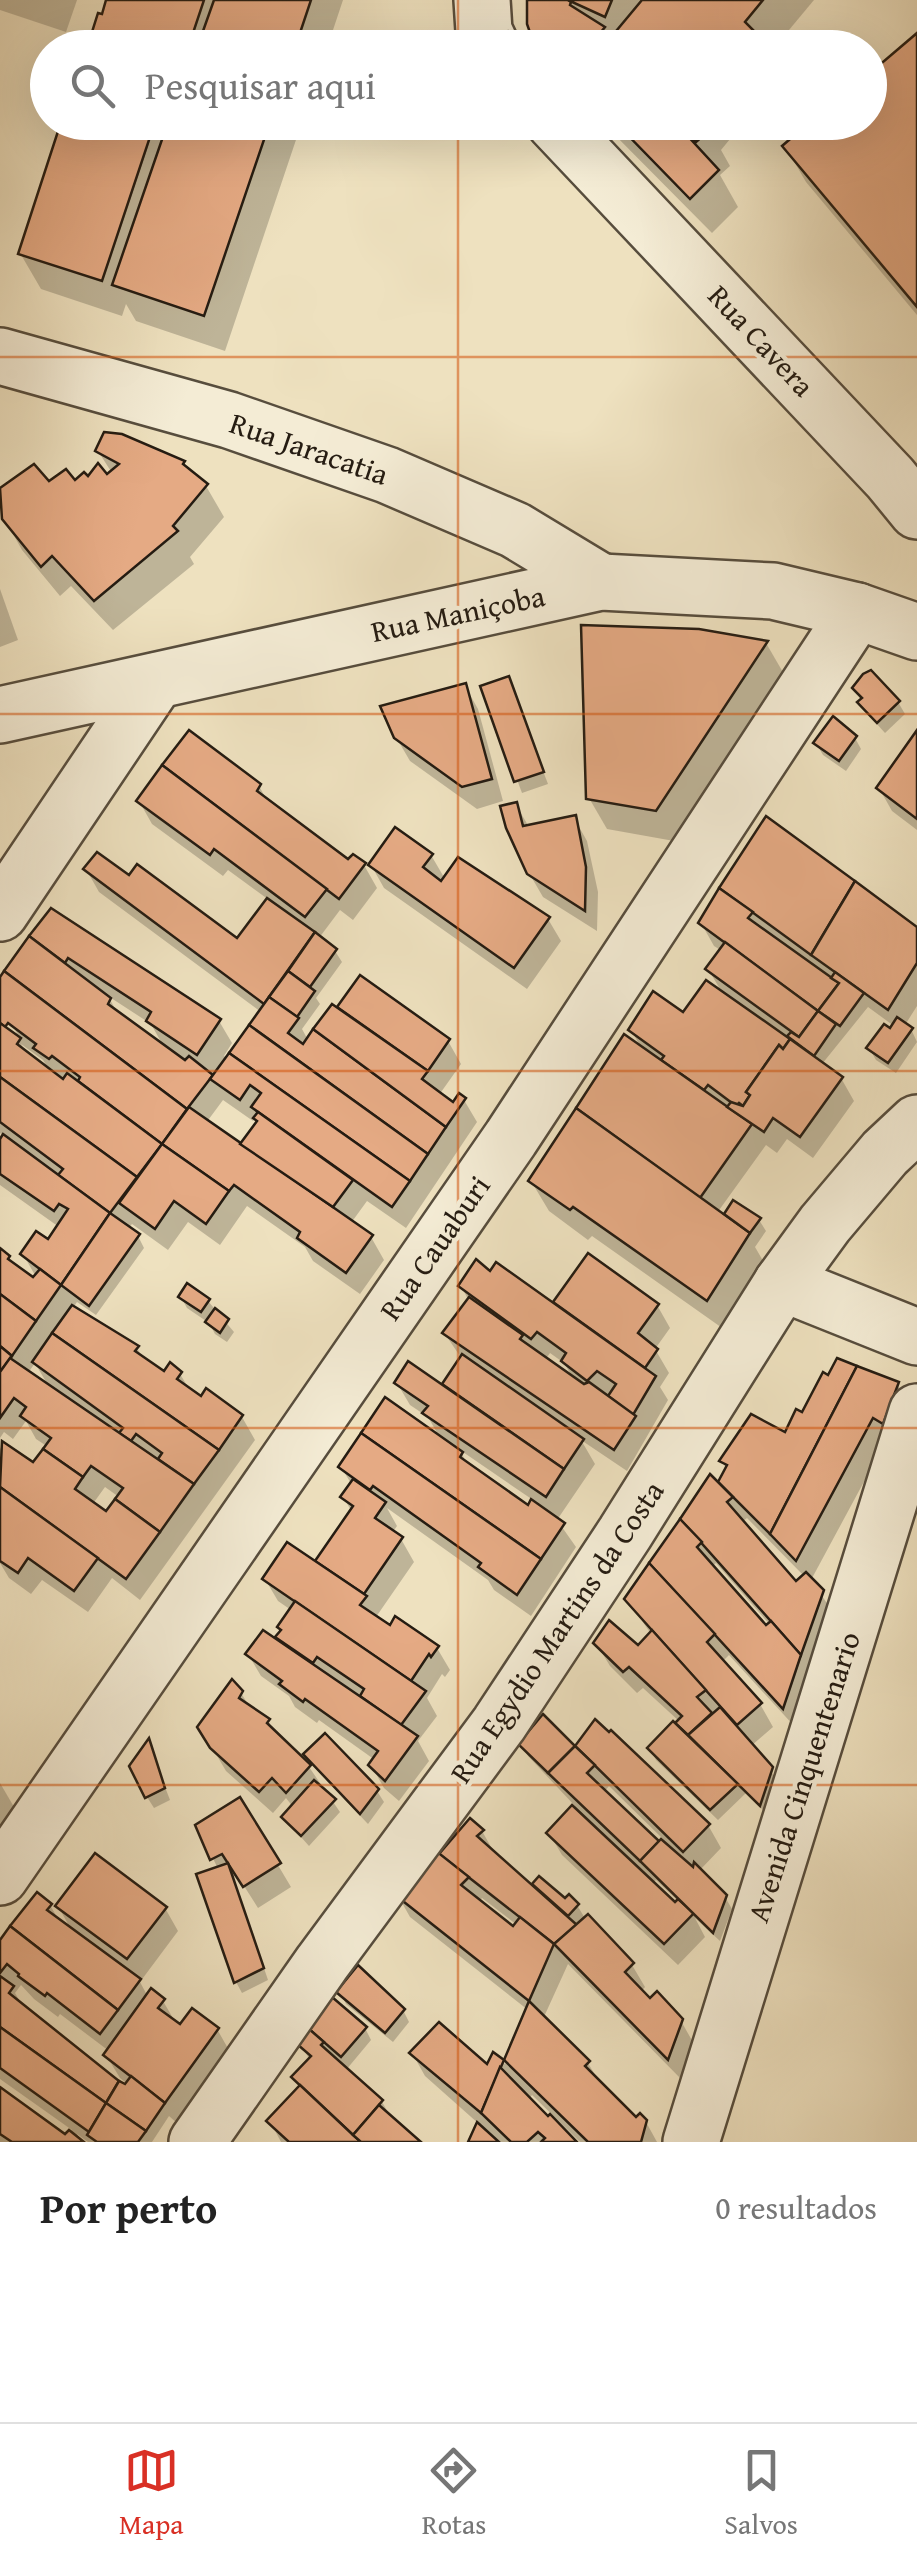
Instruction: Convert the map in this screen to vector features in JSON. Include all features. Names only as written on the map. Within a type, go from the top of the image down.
[{"type":"street","points":[[482,0],[484,30]]},
{"type":"street","name":"Rua Cavera","points":[[571,140],[917,511]]},
{"type":"street","name":"Rua Jaracatia","points":[[0,356],[229,420],[387,475],[514,530],[602,582]]},
{"type":"street","name":"Rua Maniçoba","points":[[0,715],[602,582],[773,591],[858,611],[917,632]]},
{"type":"street","name":"Rua Cauaburi","points":[[0,1877],[511,1138],[858,611]]},
{"type":"street","points":[[0,913],[156,680]]},
{"type":"street","name":"Rua Egydio Martins da Costa","points":[[197,2142],[322,1963],[499,1724],[782,1284],[885,1153],[917,1124]]},
{"type":"street","points":[[782,1284],[917,1337]]},
{"type":"street","name":"Avenida Cinquentenario","points":[[691,2142],[917,1412]]},
{"type":"building","points":[[106,0],[204,0],[194,30],[93,30],[98,13],[102,14]]},
{"type":"building","points":[[214,0],[311,0],[301,30],[203,30]]},
{"type":"building","points":[[527,0],[568,0],[605,27],[529,30]]},
{"type":"building","points":[[568,0],[612,0],[605,17]]},
{"type":"building","points":[[642,0],[763,0],[745,22],[753,30],[617,30]]},
{"type":"building","points":[[917,33],[917,307],[782,146],[789,140],[887,140],[887,59]]},
{"type":"building","points":[[55,140],[149,140],[102,281],[18,254]]},
{"type":"building","points":[[162,140],[264,140],[204,316],[112,285]]},
{"type":"building","points":[[633,140],[691,140],[719,170],[690,199]]},
{"type":"building","points":[[104,432],[122,434],[185,461],[183,464],[208,484],[173,526],[178,531],[94,601],[52,556],[41,567],[2,519],[0,488],[34,464],[49,481],[66,469],[75,480],[84,472],[88,476],[98,463],[107,474],[119,464],[95,451]]},
{"type":"building","points":[[581,625],[699,629],[768,641],[656,811],[586,799]]},
{"type":"building","points":[[871,670],[900,701],[877,723],[857,702],[862,698],[852,688]]},
{"type":"building","points":[[509,676],[544,772],[514,782],[480,686]]},
{"type":"building","points":[[466,683],[492,779],[462,787],[394,738],[380,706]]},
{"type":"building","points":[[833,716],[857,736],[839,761],[813,743]]},
{"type":"building","points":[[189,730],[261,784],[257,791],[348,859],[353,854],[366,863],[339,899],[162,765]]},
{"type":"building","points":[[917,730],[917,819],[876,788]]},
{"type":"building","points":[[162,765],[327,889],[305,917],[214,849],[210,855],[136,801]]},
{"type":"building","points":[[517,802],[523,826],[576,815],[586,867],[585,911],[527,874],[500,806]]},
{"type":"building","points":[[766,816],[855,881],[811,955],[719,888]]},
{"type":"building","points":[[395,827],[433,854],[423,867],[441,881],[458,857],[550,917],[514,968],[368,865]]},
{"type":"building","points":[[97,852],[129,875],[137,864],[237,938],[267,898],[315,932],[264,1004],[83,869]]},
{"type":"building","points":[[855,881],[917,927],[917,963],[888,1010],[811,955]]},
{"type":"building","points":[[719,888],[753,912],[748,918],[839,983],[818,1011],[698,923]]},
{"type":"building","points":[[51,908],[221,1019],[197,1055],[146,1021],[151,1012],[68,958],[65,963],[29,936]]},
{"type":"building","points":[[315,932],[337,949],[310,987],[288,971]]},
{"type":"building","points":[[29,936],[111,998],[108,1004],[185,1060],[189,1056],[213,1075],[187,1109],[4,971]]},
{"type":"building","points":[[725,942],[818,1011],[799,1037],[705,969]]},
{"type":"building","points":[[4,971],[187,1109],[162,1144],[78,1081],[80,1077],[52,1056],[49,1059],[33,1048],[36,1044],[8,1023],[5,1027],[0,1023],[0,977]]},
{"type":"building","points":[[288,971],[315,991],[297,1017],[269,997]]},
{"type":"building","points":[[835,972],[864,993],[840,1026],[818,1011],[839,983],[831,978]]},
{"type":"building","points":[[360,975],[450,1039],[428,1071],[337,1007]]},
{"type":"building","points":[[706,980],[790,1039],[783,1049],[779,1045],[746,1092],[750,1095],[743,1106],[736,1106],[708,1085],[704,1090],[661,1060],[664,1056],[628,1030],[653,991],[683,1012]]},
{"type":"building","points":[[269,997],[299,1018],[288,1033],[303,1044],[313,1029],[446,1127],[428,1154],[249,1025]]},
{"type":"building","points":[[332,1004],[428,1071],[422,1079],[453,1102],[459,1093],[466,1098],[446,1127],[313,1029]]},
{"type":"building","points":[[818,1011],[836,1024],[814,1056],[787,1036],[791,1032],[799,1037]]},
{"type":"building","points":[[897,1017],[913,1028],[888,1063],[866,1048],[884,1024],[890,1028]]},
{"type":"building","points":[[0,1023],[21,1038],[17,1044],[63,1079],[67,1073],[162,1144],[137,1177],[0,1077]]},
{"type":"building","points":[[249,1025],[428,1154],[410,1181],[229,1053]]},
{"type":"building","points":[[624,1034],[752,1124],[700,1198],[576,1108]]},
{"type":"building","points":[[790,1039],[843,1077],[800,1137],[773,1118],[764,1132],[727,1107],[731,1102],[743,1106],[750,1095],[746,1092],[779,1045],[783,1049]]},
{"type":"building","points":[[229,1053],[410,1181],[392,1207],[251,1107],[261,1093],[250,1085],[240,1100],[210,1079]]},
{"type":"building","points":[[0,1077],[137,1177],[110,1213],[58,1175],[63,1169],[0,1122]]},
{"type":"building","points":[[189,1107],[373,1235],[346,1273],[297,1238],[300,1232],[234,1185],[229,1191],[162,1144]]},
{"type":"building","points":[[576,1108],[750,1233],[707,1301],[573,1207],[570,1210],[528,1181]]},
{"type":"building","points":[[258,1112],[353,1180],[333,1207],[240,1144],[257,1121],[253,1118]]},
{"type":"building","points":[[3,1134],[110,1213],[61,1285],[20,1254],[36,1231],[48,1239],[68,1209],[59,1204],[54,1211],[0,1174]]},
{"type":"building","points":[[162,1144],[229,1191],[206,1224],[174,1201],[155,1229],[119,1203]]},
{"type":"building","points":[[733,1200],[761,1218],[750,1233],[724,1214]]},
{"type":"building","points":[[110,1213],[140,1234],[89,1306],[61,1285]]},
{"type":"building","points":[[0,1248],[33,1277],[40,1269],[61,1285],[36,1321],[0,1294]]},
{"type":"building","points":[[588,1253],[659,1304],[638,1333],[658,1349],[645,1368],[553,1302]]},
{"type":"building","points":[[476,1259],[490,1271],[496,1262],[656,1376],[633,1415],[608,1396],[616,1384],[597,1371],[587,1381],[561,1361],[566,1353],[537,1332],[531,1339],[458,1286]]},
{"type":"building","points":[[187,1283],[210,1299],[201,1312],[178,1297]]},
{"type":"building","points":[[0,1294],[36,1321],[12,1356],[0,1346]]},
{"type":"building","points":[[469,1297],[523,1335],[520,1339],[636,1416],[614,1450],[442,1333]]},
{"type":"building","points":[[72,1305],[139,1346],[135,1351],[164,1371],[170,1362],[182,1372],[177,1379],[201,1396],[206,1388],[243,1415],[219,1450],[52,1333]]},
{"type":"building","points":[[215,1308],[229,1319],[220,1333],[205,1322]]},
{"type":"building","points":[[52,1333],[219,1450],[194,1484],[158,1459],[162,1453],[136,1434],[131,1441],[119,1433],[123,1428],[32,1362]]},
{"type":"building","points":[[0,1346],[12,1356],[0,1372]]},
{"type":"building","points":[[462,1354],[584,1439],[564,1469],[442,1384]]},
{"type":"building","points":[[10,1358],[194,1484],[160,1532],[115,1499],[123,1488],[91,1466],[83,1477],[43,1449],[51,1438],[20,1416],[26,1407],[14,1398],[0,1418],[0,1372]]},
{"type":"building","points":[[837,1358],[857,1366],[770,1534],[718,1482],[727,1465],[719,1461],[751,1414],[785,1432],[796,1409],[802,1412],[823,1372],[828,1375]]},
{"type":"building","points":[[408,1361],[564,1469],[546,1497],[422,1413],[428,1406],[394,1383]]},
{"type":"building","points":[[857,1366],[899,1382],[883,1424],[873,1418],[796,1561],[770,1534]]},
{"type":"building","points":[[385,1397],[463,1452],[460,1457],[528,1505],[531,1499],[565,1523],[541,1559],[361,1433]]},
{"type":"building","points":[[361,1433],[541,1559],[517,1595],[478,1567],[481,1563],[373,1486],[370,1490],[338,1467]]},
{"type":"building","points":[[2,1441],[33,1462],[43,1449],[83,1477],[75,1489],[106,1511],[115,1499],[160,1532],[126,1579],[0,1487]]},
{"type":"building","points":[[710,1474],[733,1497],[727,1502],[796,1581],[806,1572],[824,1590],[801,1655],[680,1519]]},
{"type":"building","points":[[353,1479],[386,1502],[375,1518],[403,1537],[364,1594],[315,1561],[353,1506],[340,1497]]},
{"type":"building","points":[[0,1487],[98,1558],[74,1591],[28,1558],[18,1573],[0,1561]]},
{"type":"building","points":[[680,1519],[702,1542],[697,1547],[766,1625],[771,1621],[801,1655],[783,1709],[649,1563]]},
{"type":"building","points":[[287,1542],[367,1596],[360,1605],[390,1625],[395,1616],[439,1646],[411,1681],[262,1579]]},
{"type":"building","points":[[649,1563],[715,1634],[707,1642],[762,1703],[737,1725],[624,1599]]},
{"type":"building","points":[[295,1601],[426,1691],[401,1725],[360,1696],[364,1689],[317,1657],[313,1663],[275,1637],[281,1630],[277,1627]]},
{"type":"building","points":[[609,1620],[638,1645],[652,1630],[706,1690],[697,1697],[712,1713],[688,1735],[675,1723],[682,1716],[629,1667],[623,1672],[593,1643]]},
{"type":"building","points":[[263,1630],[418,1736],[385,1781],[368,1765],[378,1751],[305,1699],[303,1702],[245,1654]]},
{"type":"building","points":[[232,1679],[243,1691],[239,1698],[270,1719],[267,1723],[311,1765],[286,1793],[272,1778],[259,1792],[210,1748],[197,1727]]},
{"type":"building","points":[[720,1707],[773,1767],[760,1806],[688,1735]]},
{"type":"building","points":[[543,1714],[575,1746],[548,1773],[518,1744]]},
{"type":"building","points":[[595,1719],[710,1824],[683,1852],[575,1746]]},
{"type":"building","points":[[673,1721],[738,1784],[710,1810],[647,1748]]},
{"type":"building","points":[[325,1733],[379,1789],[360,1814],[303,1754]]},
{"type":"building","points":[[149,1738],[165,1788],[145,1798],[129,1766]]},
{"type":"building","points":[[575,1746],[595,1765],[587,1773],[659,1841],[640,1861],[548,1773]]},
{"type":"building","points":[[314,1780],[336,1799],[301,1836],[281,1817]]},
{"type":"building","points":[[240,1797],[281,1863],[243,1887],[222,1854],[210,1860],[195,1825]]},
{"type":"building","points":[[572,1805],[675,1902],[678,1899],[694,1913],[664,1944],[546,1833]]},
{"type":"building","points":[[470,1818],[484,1830],[477,1836],[577,1925],[554,1944],[439,1854]]},
{"type":"building","points":[[661,1839],[693,1867],[694,1862],[727,1895],[713,1933],[640,1861]]},
{"type":"building","points":[[431,1847],[469,1877],[461,1885],[513,1926],[520,1917],[554,1944],[529,2001],[394,1894]]},
{"type":"building","points":[[95,1853],[167,1907],[127,1959],[55,1906]]},
{"type":"building","points":[[228,1863],[264,1968],[234,1983],[196,1874]]},
{"type":"building","points":[[539,1876],[565,1898],[569,1894],[579,1904],[568,1916],[532,1884]]},
{"type":"building","points":[[37,1892],[52,1904],[47,1910],[141,1979],[118,2010],[10,1926]]},
{"type":"building","points":[[588,1914],[634,1963],[625,1972],[650,1998],[657,1991],[683,2019],[668,2060],[554,1944]]},
{"type":"building","points":[[10,1926],[118,2010],[100,2034],[7,1964],[0,1973],[0,1940]]},
{"type":"building","points":[[358,1965],[405,2009],[385,2033],[336,1992]]},
{"type":"building","points":[[0,1976],[14,1986],[9,1993],[119,2081],[106,2103],[0,2027]]},
{"type":"building","points":[[151,1988],[165,1999],[158,2008],[180,2024],[192,2008],[219,2028],[165,2103],[103,2055]]},
{"type":"building","points":[[332,1997],[367,2027],[341,2057],[309,2029]]},
{"type":"building","points":[[529,2001],[590,2061],[585,2066],[636,2117],[640,2113],[647,2120],[641,2142],[588,2142],[504,2060]]},
{"type":"building","points":[[439,2022],[487,2064],[493,2052],[504,2060],[481,2113],[409,2053]]},
{"type":"building","points":[[0,2027],[106,2103],[89,2132],[0,2068]]},
{"type":"building","points":[[309,2029],[324,2042],[321,2045],[383,2100],[353,2135],[291,2077],[311,2056],[297,2044]]},
{"type":"building","points":[[500,2067],[577,2142],[541,2142],[545,2138],[538,2132],[527,2142],[511,2142],[481,2113]]},
{"type":"building","points":[[131,2076],[165,2103],[146,2131],[106,2103],[119,2081],[125,2084]]},
{"type":"building","points":[[300,2085],[361,2142],[289,2142],[266,2121]]},
{"type":"building","points":[[0,2087],[65,2134],[69,2130],[84,2142],[12,2142],[0,2134]]},
{"type":"building","points":[[106,2103],[146,2131],[138,2142],[97,2142],[87,2135]]},
{"type":"building","points":[[379,2105],[421,2142],[361,2142],[353,2135]]},
{"type":"building","points":[[477,2122],[499,2142],[468,2142]]}]
